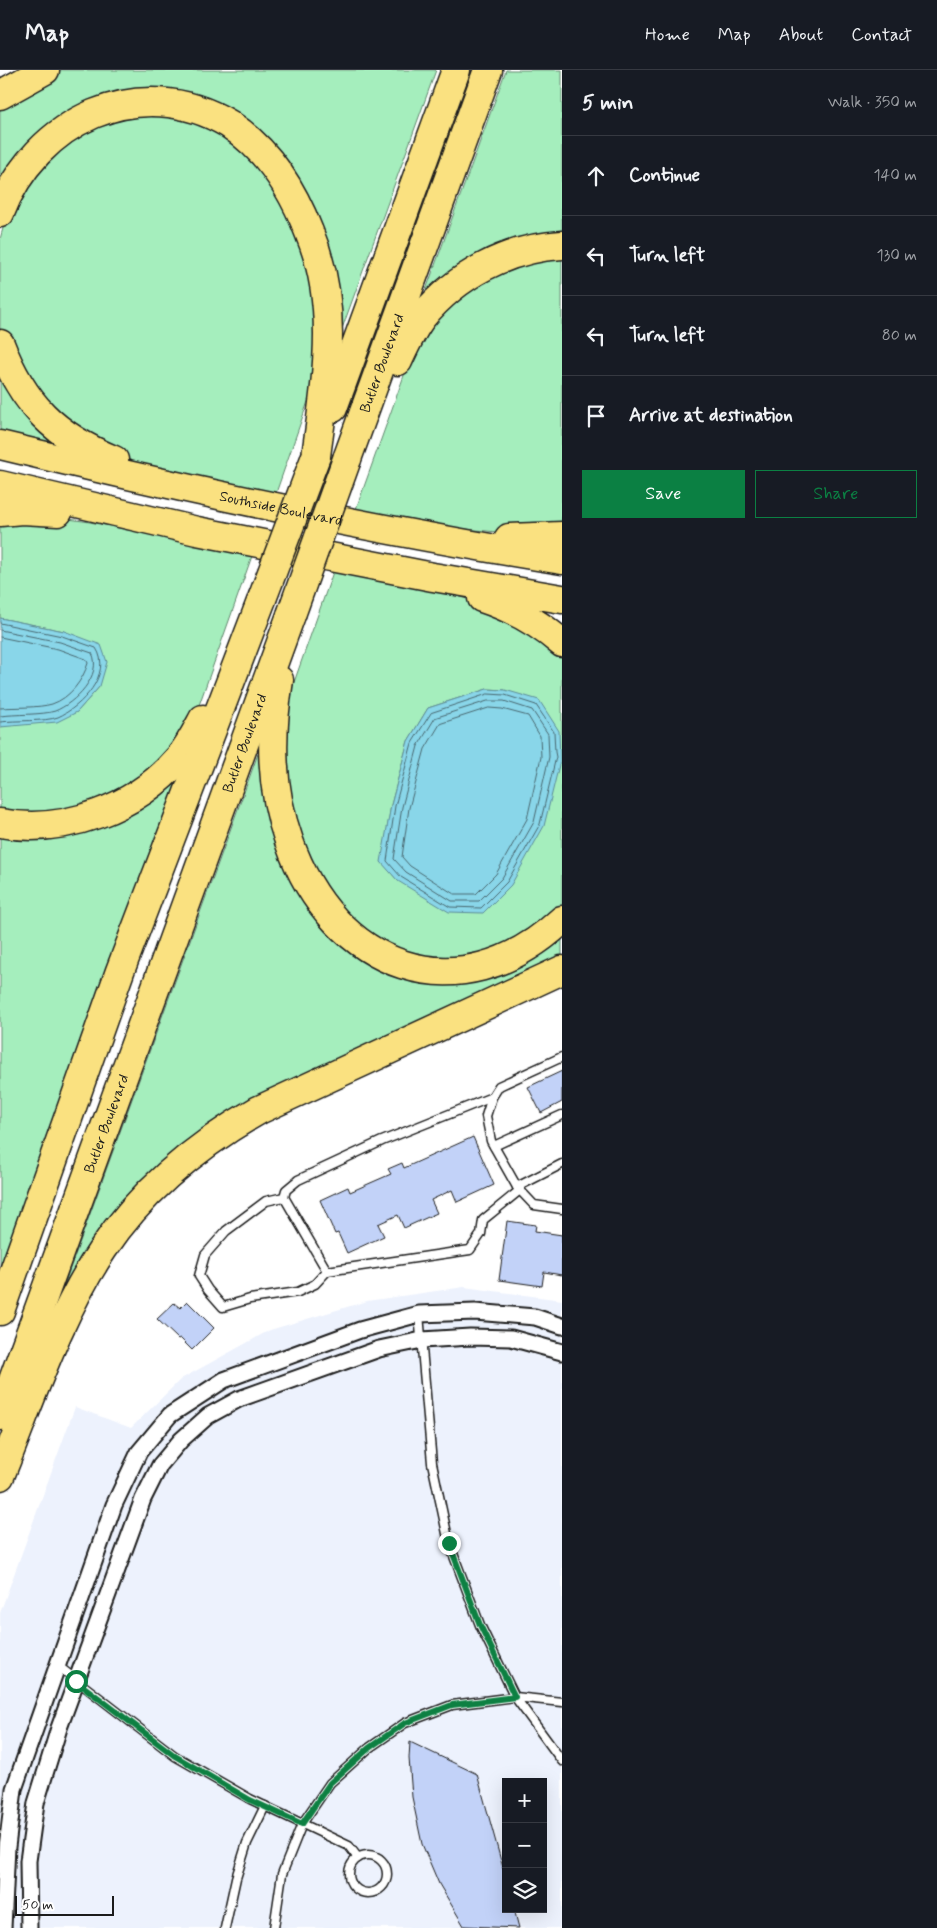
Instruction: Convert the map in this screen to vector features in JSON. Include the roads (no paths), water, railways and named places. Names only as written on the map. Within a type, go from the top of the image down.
[{"type":"highway","points":[[0,95],[45,70]]},
{"type":"highway","name":"Butler Boulevard","points":[[0,1311],[120,971],[316,456],[456,70]]},
{"type":"highway","name":"Butler Boulevard","points":[[0,1416],[488,70]]},
{"type":"highway","points":[[0,214],[16,179],[28,162],[60,130],[100,109],[120,102],[145,99],[169,101],[190,105],[230,124],[251,141],[280,175],[310,232],[320,264],[324,281],[329,338],[328,367],[316,456]]},
{"type":"highway","points":[[365,410],[395,367],[409,337],[422,318],[461,281],[490,264],[518,252],[562,245]]},
{"type":"highway","points":[[0,344],[14,376],[25,393],[53,425],[72,440],[93,452],[205,493]]},
{"type":"highway","name":"Southside Boulevard","points":[[0,446],[205,493],[396,531],[562,560]]},
{"type":"highway","points":[[0,485],[197,531],[385,568],[562,599]]},
{"type":"highway","points":[[0,512],[22,510],[74,514],[197,531]]},
{"type":"highway","points":[[396,531],[495,538],[562,536]]},
{"type":"highway","points":[[385,568],[485,598],[519,612],[562,643]]},
{"type":"highway","points":[[291,615],[282,658],[275,713],[273,757],[277,798],[289,841],[297,860],[314,893],[338,924],[354,939],[386,959],[420,969],[456,971],[492,964],[511,955],[544,935],[562,920]]},
{"type":"highway","points":[[0,823],[32,826],[59,824],[114,807],[136,794],[165,773],[179,758],[234,674]]},
{"type":"highway","points":[[0,1476],[62,1323],[88,1273],[118,1228],[173,1170],[217,1135],[259,1110],[562,970]]},
{"type":"street","points":[[2,1928],[7,1847],[14,1789],[114,1505],[139,1452],[170,1415],[224,1380],[360,1330],[419,1314],[476,1312],[536,1317],[562,1326]]},
{"type":"street","points":[[29,1928],[28,1861],[36,1803],[59,1728],[143,1498],[160,1465],[181,1440],[208,1416],[239,1399],[379,1349],[422,1340],[470,1337],[511,1338],[562,1352]]},
{"type":"lane","points":[[562,1057],[499,1086],[492,1098],[486,1116],[491,1141],[518,1189],[534,1204],[562,1209]]},
{"type":"lane","points":[[327,1271],[284,1197],[286,1190],[298,1180],[382,1141],[492,1098]]},
{"type":"lane","points":[[494,1146],[562,1115]]},
{"type":"lane","points":[[284,1197],[266,1200],[226,1231],[204,1256],[198,1276],[223,1307],[250,1299],[298,1292],[315,1284],[327,1271],[470,1250],[481,1234],[483,1220],[518,1189],[562,1164]]},
{"type":"lane","points":[[419,1314],[432,1463],[449,1543],[480,1625],[515,1697],[562,1760]]},
{"type":"lane","points":[[58,1666],[175,1756],[265,1806],[349,1846],[358,1858]]},
{"type":"lane","points":[[274,1928],[282,1874],[302,1824],[330,1783],[369,1748],[405,1723],[452,1705],[515,1697],[562,1702]]},
{"type":"lane","points":[[225,1928],[236,1878],[247,1844],[265,1806]]},
{"type":"lane","points":[[372,1855],[378,1858],[386,1869],[385,1883],[374,1892],[360,1892],[350,1883],[349,1869],[358,1858],[372,1855]]},
{"type":"water","points":[[0,618],[64,631],[101,645],[107,662],[100,686],[77,712],[57,722],[0,727]]},
{"type":"water","points":[[487,689],[505,690],[539,700],[559,731],[560,761],[544,826],[511,885],[483,913],[449,912],[398,881],[381,862],[391,805],[408,741],[428,708]]}]
